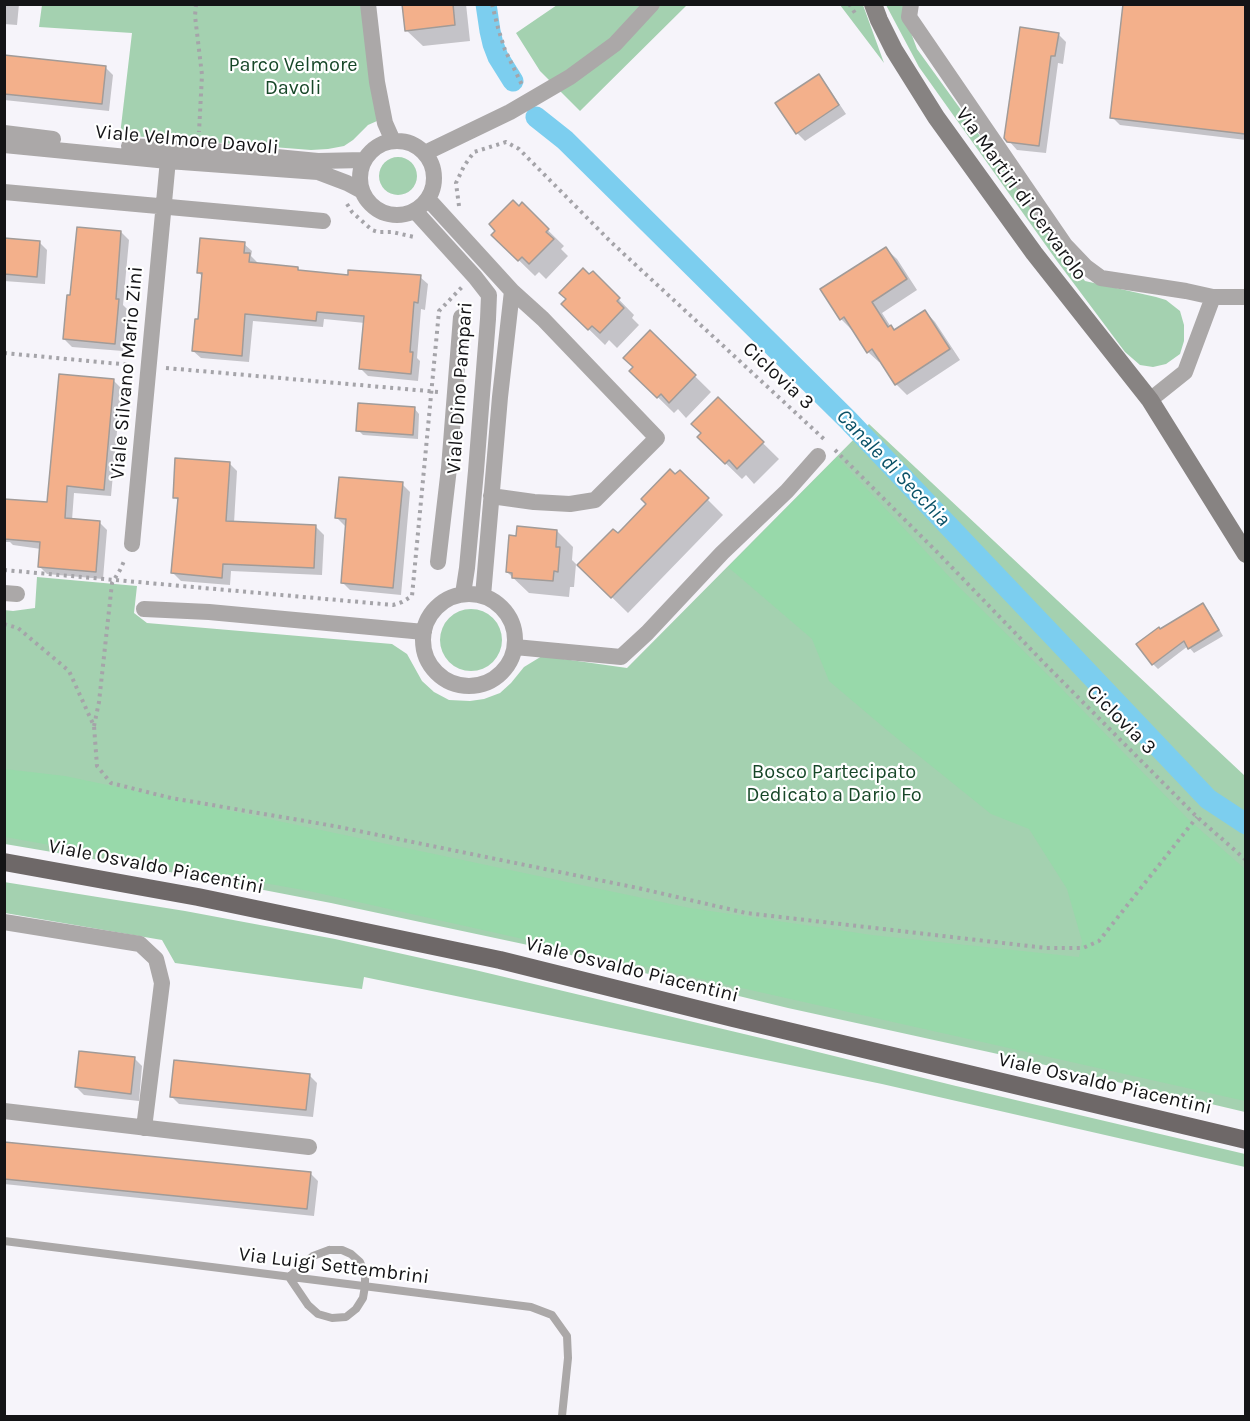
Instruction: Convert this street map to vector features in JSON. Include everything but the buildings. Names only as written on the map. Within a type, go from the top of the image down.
[{"type":"main road","name":"Via Martiri di Cervarolo","points":[[873,4],[894,50],[936,117],[1034,253],[1150,400],[1245,554]]},
{"type":"main road","name":"Viale Osvaldo Piacentini","points":[[4,862],[198,897],[500,960],[732,1018],[1245,1140]]},
{"type":"street","points":[[368,4],[377,82],[386,123],[393,141]]},
{"type":"street","points":[[425,153],[510,112],[570,77],[615,44],[652,4]]},
{"type":"street","name":"Via Martiri di Cervarolo","points":[[910,11],[1065,245],[1086,267],[1101,278],[1213,297],[1245,297]]},
{"type":"street","name":"Viale Velmore Davoli","points":[[4,133],[318,172],[362,191],[368,202],[386,214],[399,216],[415,211]]},
{"type":"street","points":[[362,191],[360,172],[369,153],[378,146],[393,141],[405,141],[425,153],[432,162],[435,177],[434,187],[428,199],[415,211]]},
{"type":"street","name":"Viale Velmore Davoli","points":[[4,145],[168,155],[204,150],[318,161],[364,160]]},
{"type":"street","name":"Viale Silvano Mario Zini","points":[[132,544],[168,155]]},
{"type":"street","points":[[4,192],[324,221]]},
{"type":"street","points":[[428,199],[512,291],[543,319],[657,438],[595,500],[570,504],[491,496]]},
{"type":"street","name":"Viale Dino Pampari","points":[[415,211],[489,295],[476,471],[463,594]]},
{"type":"street","name":"Viale Dino Pampari","points":[[483,596],[500,398],[512,291]]},
{"type":"street","points":[[1150,400],[1185,372],[1213,297]]},
{"type":"street","points":[[438,562],[449,468],[461,317]]},
{"type":"street","points":[[515,647],[621,657],[647,633],[722,553],[787,492],[818,456]]},
{"type":"street","points":[[449,468],[476,471]]},
{"type":"street","points":[[463,594],[473,594],[495,602],[505,610],[516,634],[515,647],[511,661],[502,673],[476,686],[462,686],[448,681],[436,672],[428,661],[423,647],[424,632],[429,618],[437,607],[449,599],[463,594]]},
{"type":"street","points":[[144,609],[209,612],[424,632]]},
{"type":"street","points":[[4,922],[140,944],[156,959],[162,983],[144,1128]]},
{"type":"street","points":[[4,1111],[309,1148]]},
{"type":"lane","name":"Via Luigi Settembrini","points":[[4,1241],[531,1307],[552,1315],[567,1336],[568,1358],[562,1416]]},
{"type":"lane","points":[[329,1250],[342,1250],[360,1262],[365,1274],[363,1298],[356,1309],[346,1317],[332,1318],[318,1314],[308,1305],[289,1277],[313,1256],[329,1250]]},
{"type":"path","points":[[196,4],[195,16],[202,75],[198,141]]},
{"type":"path","points":[[492,4],[505,50],[524,90]]},
{"type":"path","name":"Ciclovia 3","points":[[474,153],[506,142],[519,149],[612,243],[828,443],[1197,817],[1245,860]]},
{"type":"path","points":[[342,197],[352,212],[372,230],[416,237]]},
{"type":"path","points":[[4,570],[393,605],[412,596],[439,311],[464,285]]},
{"type":"path","points":[[4,353],[455,394]]},
{"type":"path","points":[[93,726],[99,702],[112,583],[132,544]]},
{"type":"path","points":[[4,624],[18,628],[69,671],[93,726],[97,766],[111,783],[171,798],[334,826],[638,888],[746,913],[1046,948],[1083,948],[1099,941],[1197,817]]},
{"type":"green space","name":"Parco Velmore Davoli","points":[[42,5],[361,5],[377,121],[368,125],[344,146],[311,150],[120,135],[132,33],[39,27]]},
{"type":"green space","points":[[557,5],[687,5],[580,111],[540,71],[516,33]]},
{"type":"green space","points":[[840,5],[863,5],[884,63]]},
{"type":"green space","points":[[886,5],[903,5],[917,49],[1085,281],[1166,300],[1180,311],[1184,325],[1184,341],[1180,354],[1166,364],[1153,367],[1140,365],[1125,352],[1057,261],[919,67]]},
{"type":"green space","points":[[398,157],[411,163],[417,176],[411,189],[398,195],[385,189],[379,176],[385,163]]},
{"type":"green space","name":"Bosco Partecipato Dedicato a Dario Fo","points":[[869,424],[1245,776],[1245,1112],[788,1008],[542,948],[331,903],[181,874],[5,844],[4,610],[35,608],[37,577],[137,586],[134,613],[147,623],[392,644],[407,654],[422,681],[434,692],[449,700],[484,699],[500,693],[524,667],[542,656],[627,668]]},
{"type":"green space","points":[[837,457],[958,586],[1188,819],[1245,869],[1245,1101],[309,891],[5,837],[5,769],[65,776],[690,908],[872,935],[1079,957],[1082,941],[1067,889],[1029,829],[991,814],[829,681],[812,639],[728,567]]},
{"type":"green space","points":[[471,609],[483,611],[493,618],[500,628],[502,640],[500,652],[493,662],[483,669],[471,671],[459,669],[449,662],[442,652],[440,640],[442,628],[449,618],[459,611]]},
{"type":"green space","points":[[4,882],[185,911],[335,939],[475,970],[1245,1154],[1245,1167],[882,1084],[364,977],[362,989],[175,963],[162,940],[5,913]]},
{"type":"waterway","name":"Canale di Secchia","points":[[486,4],[493,44],[513,81]]},
{"type":"waterway","name":"Canale di Secchia","points":[[536,117],[565,140],[848,420],[1208,799],[1246,824]]}]
